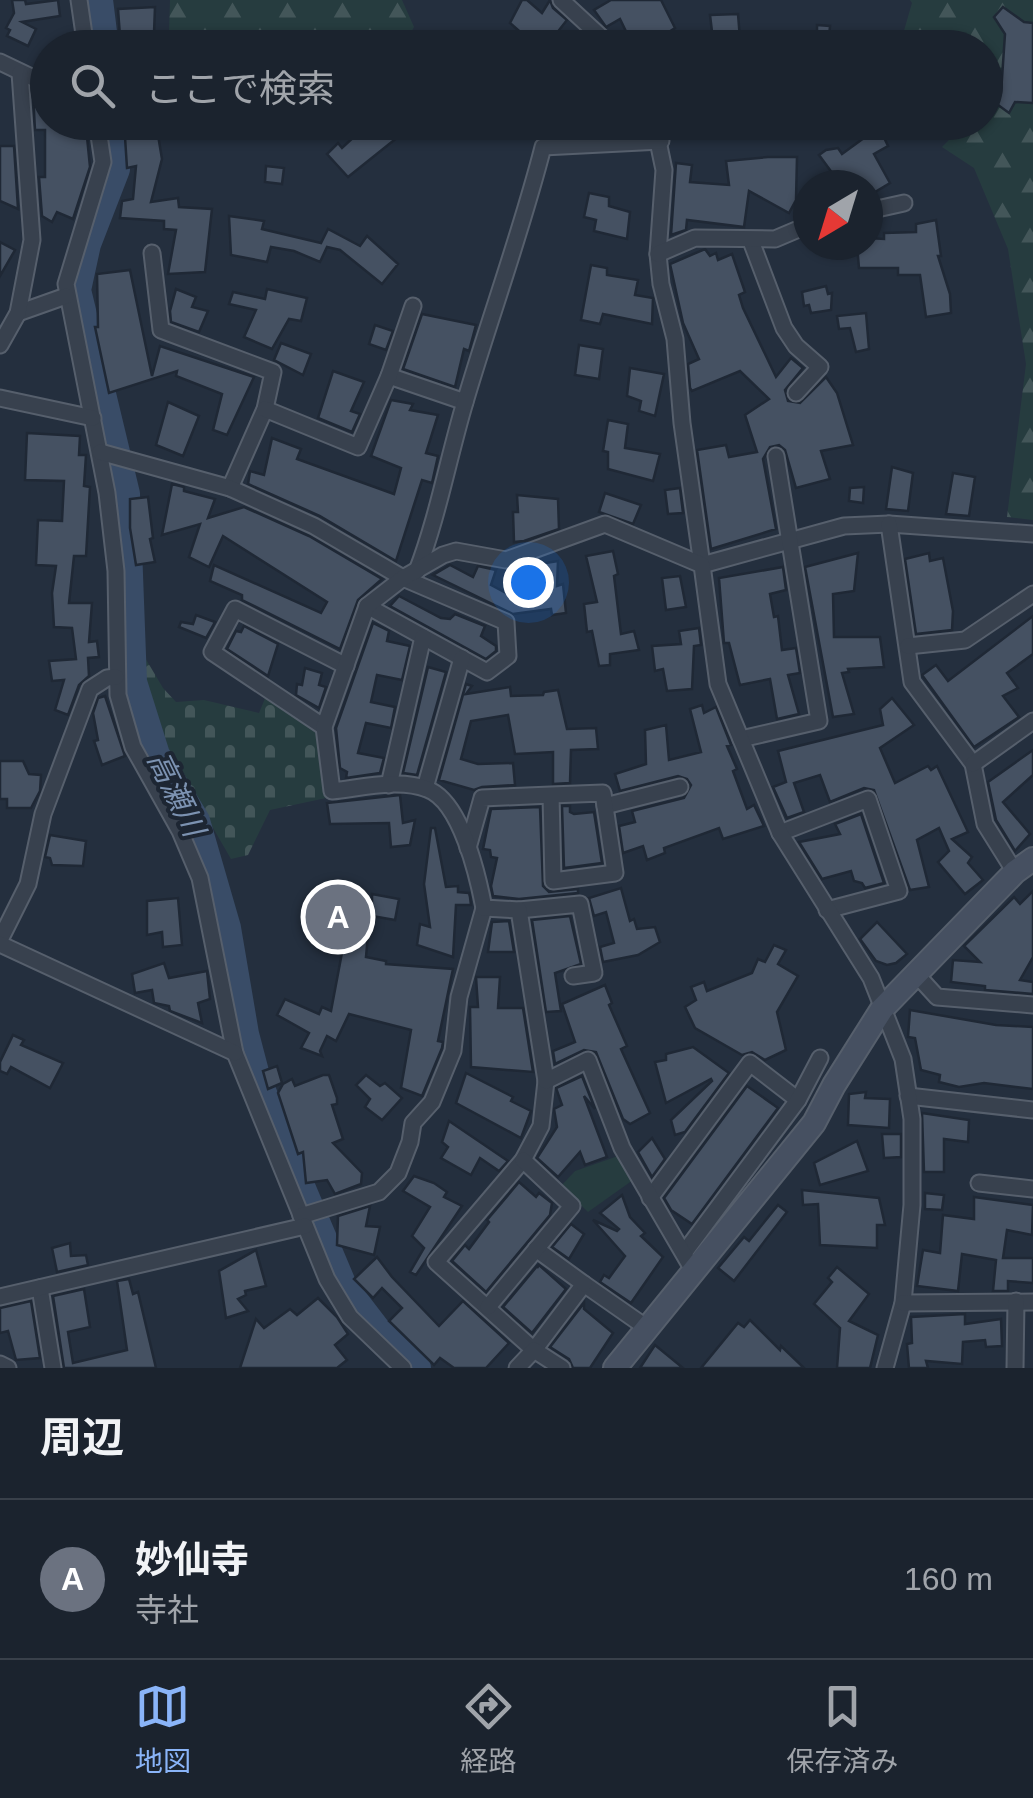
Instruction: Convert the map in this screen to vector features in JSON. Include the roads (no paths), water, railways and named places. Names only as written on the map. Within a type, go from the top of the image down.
[{"type":"street","points":[[79,0],[83,30]]},
{"type":"street","points":[[561,0],[594,30]]},
{"type":"street","points":[[0,62],[30,77]]},
{"type":"street","points":[[0,345],[18,313],[32,240],[20,73]]},
{"type":"street","points":[[100,140],[103,162],[78,238],[66,296],[100,452],[116,571],[116,677],[133,747],[180,831],[200,878],[235,1052],[328,1279],[350,1317],[403,1368]]},
{"type":"street","points":[[410,574],[432,532],[465,402],[522,230],[544,146],[661,141],[664,170],[658,254],[660,284],[676,339],[682,423],[718,684],[780,833],[872,978],[904,1059],[912,1204],[902,1303],[884,1368]]},
{"type":"street","points":[[883,207],[904,202]]},
{"type":"street","points":[[658,254],[695,238],[775,239],[793,231]]},
{"type":"street","points":[[751,240],[784,328],[796,346],[820,367],[796,394]]},
{"type":"street","points":[[152,253],[162,330],[273,372],[265,409],[230,488]]},
{"type":"street","points":[[18,313],[66,296]]},
{"type":"street","points":[[265,409],[358,447],[414,306]]},
{"type":"street","points":[[388,376],[465,402]]},
{"type":"street","points":[[0,398],[94,418]]},
{"type":"street","points":[[100,452],[230,488],[314,526],[506,622],[508,656],[488,672],[367,606]]},
{"type":"street","points":[[741,739],[820,721],[776,456]]},
{"type":"street","points":[[0,1296],[303,1221],[378,1192],[398,1173],[413,1122],[432,1102],[452,1050],[459,997],[484,908],[462,830],[436,794],[426,788],[389,785],[332,791],[324,727],[367,606],[410,574],[456,552],[506,560],[605,524],[702,565],[844,526],[889,524],[1033,534]]},
{"type":"street","points":[[688,1262],[814,1124],[882,1008],[1024,865],[985,824],[973,764],[912,682],[889,524]]},
{"type":"street","points":[[908,646],[965,640],[1033,594]]},
{"type":"street","points":[[324,727],[212,652],[235,609],[346,666]]},
{"type":"street","points":[[389,785],[423,636]]},
{"type":"street","points":[[426,788],[462,658]]},
{"type":"street","points":[[116,677],[106,678],[90,689],[44,814],[28,884],[0,942],[235,1052]]},
{"type":"street","points":[[973,764],[1033,721]]},
{"type":"street","points":[[605,806],[680,787]]},
{"type":"street","points":[[468,848],[482,798],[552,795],[603,794],[615,873],[552,881],[552,795]]},
{"type":"street","points":[[780,833],[868,799],[899,891],[827,910]]},
{"type":"street","points":[[484,908],[520,910],[580,904],[594,973],[573,976]]},
{"type":"street","points":[[520,910],[546,1080],[541,1126],[523,1160],[436,1262],[534,1350],[562,1368]]},
{"type":"street","points":[[916,974],[937,997],[1033,1004]]},
{"type":"street","points":[[615,1368],[647,1328],[798,1100],[820,1058]]},
{"type":"street","points":[[546,1080],[588,1060],[622,1148],[688,1262]]},
{"type":"street","points":[[650,1198],[750,1064],[798,1100]]},
{"type":"street","points":[[908,1096],[1033,1110]]},
{"type":"street","points":[[488,1307],[572,1206],[523,1160]]},
{"type":"street","points":[[978,1183],[1033,1189]]},
{"type":"street","points":[[536,1249],[647,1328]]},
{"type":"street","points":[[516,1368],[584,1284]]},
{"type":"street","points":[[40,1288],[53,1368]]},
{"type":"street","points":[[902,1303],[1024,1302],[1016,1368]]},
{"type":"street","points":[[0,1364],[8,1368]]},
{"type":"waterway","name":"高瀬川","points":[[98,0],[102,30]]},
{"type":"waterway","name":"高瀬川","points":[[116,140],[115,169],[86,244],[76,290],[125,494],[132,682],[155,755],[195,821],[226,928],[255,1076],[291,1165],[342,1286],[375,1329],[416,1368]]},
{"type":"place","name":"妙仙寺","points":[[338,917]]}]
